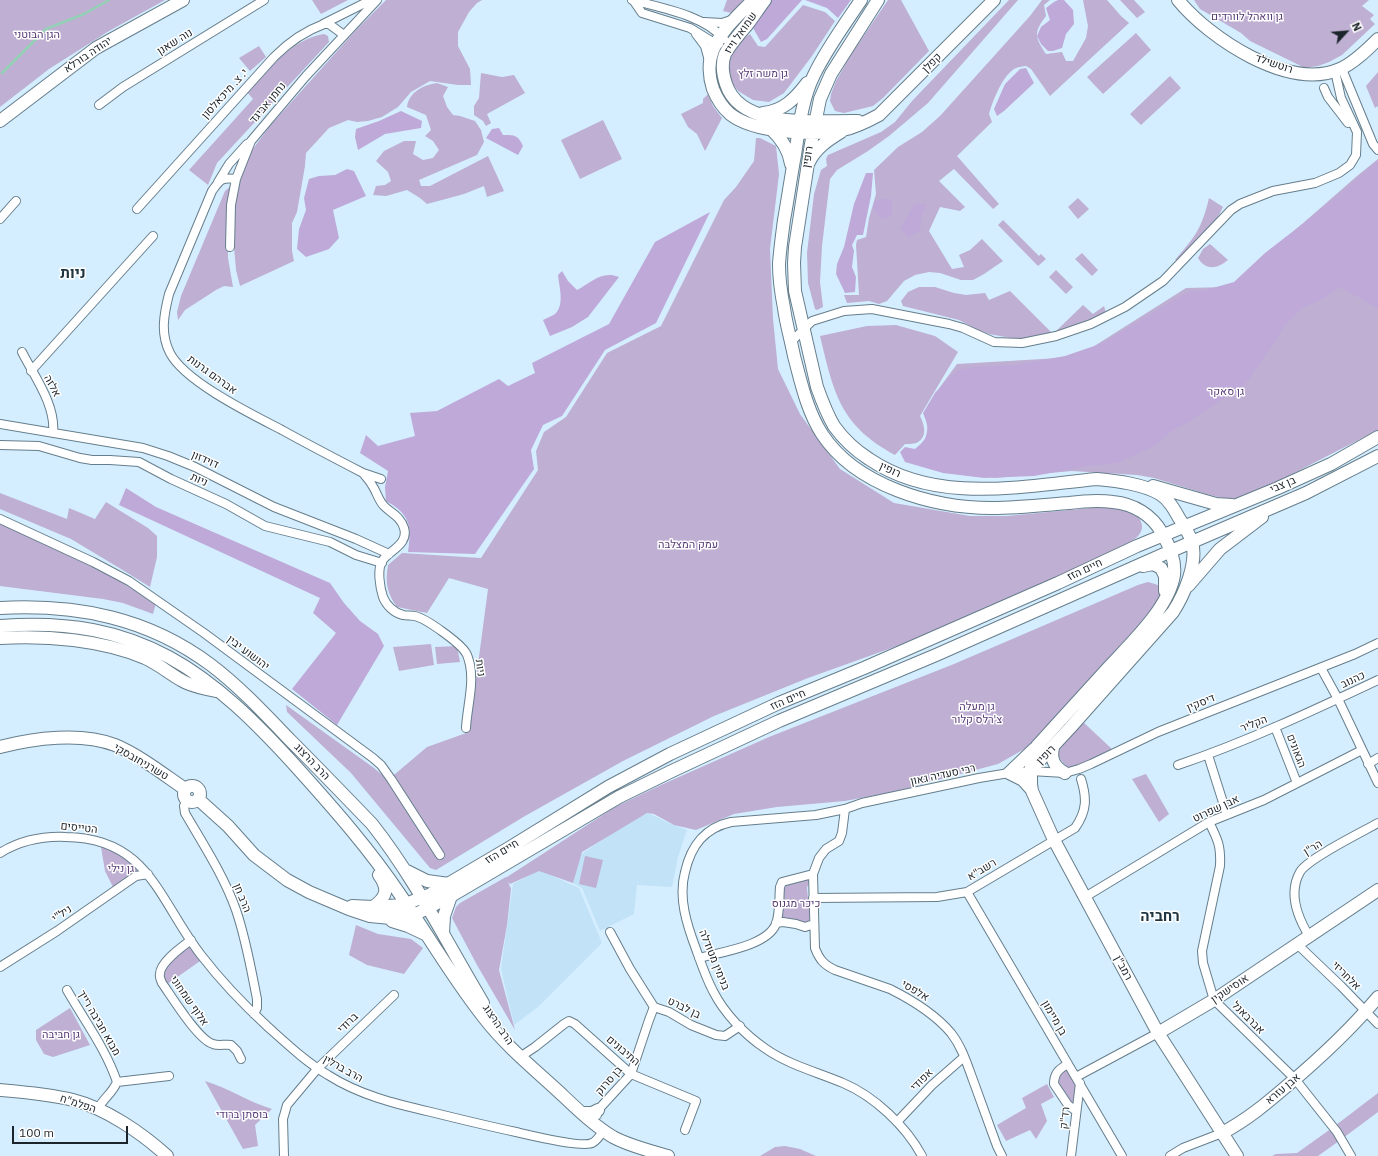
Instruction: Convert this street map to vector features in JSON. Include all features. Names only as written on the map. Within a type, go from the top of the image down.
[{"type":"street","name":"יהודה בורלא","points":[[0,121],[96,48],[183,0]]},
{"type":"street","name":"נוה שאנן","points":[[99,105],[124,87],[264,0]]},
{"type":"street","name":"י. צ. מיכאלסון","points":[[137,210],[274,57],[291,42],[371,0]]},
{"type":"street","name":"נחמן אביגד","points":[[230,247],[231,205],[236,179],[251,141],[291,93],[377,0]]},
{"type":"street","points":[[632,0],[642,13],[690,28],[718,39],[730,46]]},
{"type":"street","points":[[632,0],[694,18],[702,22],[718,39]]},
{"type":"street","name":"שמואל וייז","points":[[753,0],[718,39],[710,59],[712,86],[718,100],[730,113],[744,122],[770,128],[814,128]]},
{"type":"street","name":"שמואל וייז","points":[[765,0],[730,46],[725,55],[723,75],[732,98],[738,103],[758,114],[800,127]]},
{"type":"street","name":"רופין","points":[[861,0],[814,74],[806,95],[792,172],[779,262],[781,293],[791,342],[808,406],[821,432],[837,452],[858,469],[882,484],[925,499],[965,507],[1011,508],[1099,501],[1120,503],[1136,508],[1150,517],[1157,524],[1171,551],[1173,559],[1174,575],[1171,587],[1162,604],[1147,624],[1037,746],[1031,759],[1030,771]]},
{"type":"street","name":"רופין","points":[[878,0],[831,74],[820,99],[807,165],[794,263],[795,290],[817,387],[834,425],[847,442],[856,450],[888,471],[929,485],[967,489],[1007,488],[1097,478],[1131,484],[1160,494],[1172,505],[1192,542],[1192,563],[1185,590],[1176,607],[1165,622],[1053,748],[1030,771]]},
{"type":"street","name":"קפלן","points":[[814,128],[868,122],[879,115],[994,0]]},
{"type":"street","name":"רוטשילד","points":[[1178,0],[1196,19],[1230,46],[1263,62],[1288,71],[1316,74],[1338,70],[1368,49],[1378,38]]},
{"type":"street","points":[[702,22],[722,23],[738,16]]},
{"type":"street","points":[[320,26],[329,24],[344,35]]},
{"type":"street","points":[[690,28],[702,40],[710,67]]},
{"type":"street","points":[[791,342],[812,321],[844,311],[872,309],[949,324],[963,328],[994,342],[1022,343],[1056,336],[1090,324],[1125,307],[1163,281],[1226,216],[1240,204],[1273,191],[1315,183],[1339,173],[1350,165],[1356,155],[1356,128],[1341,98],[1338,70]]},
{"type":"street","points":[[1338,70],[1373,144],[1378,150]]},
{"type":"street","points":[[758,114],[768,113],[787,104],[798,95],[814,74]]},
{"type":"street","points":[[1324,88],[1328,97],[1349,124],[1357,139]]},
{"type":"street","points":[[807,165],[812,155],[842,126],[826,114],[822,109],[820,99]]},
{"type":"street","points":[[770,128],[777,134],[787,150],[792,172]]},
{"type":"street","points":[[212,191],[229,164],[251,141]]},
{"type":"street","name":"אברהם גרנות","points":[[236,179],[226,177],[221,180],[212,191],[169,294],[163,322],[164,333],[170,353],[177,363],[186,371],[222,397],[362,473],[381,479]]},
{"type":"street","points":[[0,219],[16,201]]},
{"type":"street","points":[[31,371],[153,236]]},
{"type":"street","name":"אלזה","points":[[22,352],[50,405],[53,416],[54,433]]},
{"type":"street","name":"דוידזון","points":[[0,424],[143,448],[168,456],[196,467],[274,507],[356,539],[389,554]]},
{"type":"street","name":"בן צבי","points":[[1184,525],[1278,488],[1331,464],[1378,437]]},
{"type":"street","name":"ניות","points":[[0,445],[39,446],[92,460],[139,462],[171,479],[226,504],[265,526],[330,542],[356,555],[382,563],[380,569],[381,586],[388,606],[402,615],[414,616],[426,621],[457,643],[466,653],[470,665],[471,678],[466,728]]},
{"type":"street","name":"בן צבי","points":[[1192,542],[1306,493],[1378,456]]},
{"type":"street","points":[[362,473],[372,485],[379,500],[399,518],[405,529],[405,536],[398,548],[389,554],[382,563]]},
{"type":"street","points":[[1131,484],[1156,487],[1216,504],[1237,504]]},
{"type":"street","points":[[1185,590],[1220,549],[1284,502]]},
{"type":"street","points":[[1136,508],[1146,519],[1149,528],[1146,536],[1137,546]]},
{"type":"street","name":"יהושוע יבין","points":[[0,519],[93,562],[129,581],[204,633],[373,758],[381,765],[391,779],[440,855]]},
{"type":"street","name":"חיים הזז","points":[[414,915],[428,909],[450,890],[614,783],[670,754],[779,703],[1058,583],[1184,525]]},
{"type":"street","name":"חיים הזז","points":[[407,904],[450,890],[619,797],[672,771],[779,722],[943,652],[1192,542]]},
{"type":"street","points":[[1132,569],[1153,564],[1158,565],[1164,571],[1166,582],[1162,604]]},
{"type":"street","name":"הרב הרצוג","points":[[0,608],[56,608],[118,619],[141,627],[192,652],[234,684],[290,739],[372,824],[405,870],[492,1020],[501,1034],[520,1056]]},
{"type":"street","name":"הרב הרצוג","points":[[0,626],[58,625],[94,630],[122,637],[143,644],[170,657],[223,693],[261,730],[339,815],[380,866],[484,1018],[520,1056],[583,1114],[613,1136],[637,1147],[668,1156]]},
{"type":"street","points":[[0,638],[17,637],[54,639],[82,642],[124,651],[145,658],[187,683],[223,693]]},
{"type":"street","name":"דיסקין","points":[[1030,771],[1065,773],[1091,764],[1164,730],[1321,668],[1378,643]]},
{"type":"street","points":[[1321,668],[1338,699],[1378,783]]},
{"type":"street","name":"כהנוב","points":[[1338,699],[1378,680]]},
{"type":"street","name":"הקליר","points":[[1178,765],[1275,727],[1338,699]]},
{"type":"street","name":"הגאונים","points":[[1275,727],[1297,783]]},
{"type":"street","name":"טשרניחובסקי","points":[[0,747],[54,738],[102,741],[115,745],[150,765],[228,826],[254,856],[270,869],[309,892],[359,913],[381,918],[398,918],[414,915]]},
{"type":"street","points":[[1009,774],[1037,746]]},
{"type":"street","points":[[1053,748],[1052,755],[1054,762],[1057,767],[1065,773]]},
{"type":"street","name":"אבן שפרוט","points":[[1085,897],[1209,822],[1264,800],[1362,750]]},
{"type":"street","points":[[1208,754],[1227,814]]},
{"type":"street","points":[[1368,764],[1378,758]]},
{"type":"street","name":"רבי סעדיה גאון","points":[[862,803],[979,778],[1030,771]]},
{"type":"street","name":"רמב\"ן","points":[[1030,771],[1032,791],[1054,840],[1158,1033],[1237,1156]]},
{"type":"street","points":[[1009,774],[1015,775],[1023,780],[1030,786],[1032,791]]},
{"type":"street","name":"רשב\"א","points":[[813,898],[936,897],[967,892],[1075,828],[1082,818],[1085,808],[1085,792],[1081,779]]},
{"type":"street","name":"הרב חן","points":[[190,796],[184,806],[185,813],[215,865],[236,909],[247,948],[255,992],[257,1008],[254,1014]]},
{"type":"street","name":"בנימין מטודלה","points":[[862,803],[845,809],[816,815],[731,822],[710,830],[694,846],[687,861],[682,894],[686,915],[699,958],[712,990],[732,1018],[762,1046],[778,1056],[857,1090],[879,1106],[897,1122],[915,1144],[922,1156]]},
{"type":"street","points":[[699,958],[751,944],[769,934],[776,923],[780,887],[782,882],[813,874],[819,858],[826,849],[839,841],[842,833],[845,809]]},
{"type":"street","points":[[339,815],[349,835],[385,885],[385,895],[373,907]]},
{"type":"street","name":"אברבאנל","points":[[1209,822],[1220,844],[1221,852],[1220,866],[1202,951],[1203,963],[1214,1000],[1295,1080],[1337,1132],[1351,1156]]},
{"type":"street","name":"הר\"ן","points":[[1309,936],[1301,923],[1295,901],[1295,887],[1300,871],[1310,861],[1378,823]]},
{"type":"street","name":"הטייסים","points":[[0,853],[15,845],[33,839],[54,836],[79,837],[100,841],[114,846],[126,854],[148,874]]},
{"type":"street","points":[[134,878],[138,870],[138,864]]},
{"type":"street","points":[[405,870],[450,890],[442,932]]},
{"type":"street","name":"הרב ברלין","points":[[148,874],[161,891],[201,955],[222,981],[284,1042],[328,1076],[383,1100],[530,1135],[587,1145],[593,1143],[597,1139],[600,1127]]},
{"type":"street","name":"ניל\"י","points":[[0,966],[57,931],[134,878],[148,874]]},
{"type":"street","name":"אלפסי","points":[[813,874],[815,948],[818,956],[826,966],[890,989],[925,1009],[952,1035],[964,1057],[1002,1156]]},
{"type":"street","name":"אוסישקין","points":[[1078,1080],[1214,1000],[1378,890]]},
{"type":"street","name":"בן מיימון","points":[[967,892],[1122,1156]]},
{"type":"street","name":"טשרניחובסקי","points":[[339,904],[373,907],[407,904]]},
{"type":"street","points":[[381,918],[408,926],[427,935]]},
{"type":"street","points":[[776,923],[783,922],[805,927],[814,924]]},
{"type":"street","name":"בן לברט","points":[[610,932],[630,969],[654,1007],[669,1012],[691,1025],[716,1035],[725,1036],[740,1026]]},
{"type":"street","name":"אלוף שמחוני","points":[[191,940],[164,964],[159,975],[162,983],[198,1033],[206,1041],[214,1045],[231,1045],[237,1050],[241,1059]]},
{"type":"street","name":"אלחריזי","points":[[1297,944],[1378,1024]]},
{"type":"street","name":"מבוא חביבה רייך","points":[[67,990],[103,1050],[117,1082]]},
{"type":"street","name":"ברודי","points":[[284,1156],[283,1119],[287,1105],[318,1068],[394,995]]},
{"type":"street","name":"אבן עזרא","points":[[1170,1156],[1183,1148],[1237,1126],[1260,1109],[1326,1052],[1378,997]]},
{"type":"street","name":"בן סרוק","points":[[600,1127],[598,1110],[632,1074],[654,1007]]},
{"type":"street","name":"התיבונים","points":[[520,1056],[535,1047],[569,1021],[632,1074],[696,1102],[685,1130]]},
{"type":"street","name":"אפודי","points":[[897,1122],[943,1074],[964,1057]]},
{"type":"street","points":[[1068,1064],[1058,1070],[1054,1084],[1068,1105],[1076,1112]]},
{"type":"street","points":[[98,1109],[102,1101],[114,1090],[117,1082],[169,1076]]},
{"type":"street","name":"רד\"ק","points":[[1071,1156],[1078,1080]]},
{"type":"street","name":"הפלמ\"ח","points":[[0,1090],[45,1094],[73,1100],[98,1109],[135,1130],[152,1142],[167,1156]]},
{"type":"street","points":[[583,1114],[592,1113],[598,1110]]},
{"type":"shaded area","points":[[648,813],[687,830],[678,857],[672,887],[637,885],[634,914],[600,931],[582,888],[573,883],[580,855],[630,821]]},
{"type":"shaded area","points":[[539,870],[579,888],[602,943],[538,1007],[514,1025],[501,969],[513,884]]},
{"type":"green space","name":"הגן הבוטני","points":[[0,0],[165,0],[109,31],[49,69],[0,107]]},
{"type":"green space","points":[[312,0],[348,0],[321,14]]},
{"type":"green space","points":[[386,0],[482,0],[469,12],[458,32],[458,46],[470,69],[471,85],[458,85],[430,81],[411,92],[398,107],[382,117],[357,122],[348,120],[329,128],[306,153],[297,212],[292,223],[292,251],[294,261],[240,286],[236,270],[233,235],[234,209],[240,179],[247,157],[269,127],[357,29]]},
{"type":"green space","points":[[727,0],[746,0],[731,13],[723,11]]},
{"type":"green space","points":[[771,0],[802,0],[767,39],[761,42],[753,28]]},
{"type":"green space","points":[[805,0],[851,0],[838,18],[827,8]]},
{"type":"green space","points":[[888,0],[901,0],[929,51],[883,98],[873,106],[844,113],[835,111],[830,101],[836,81],[852,53]]},
{"type":"green space","points":[[1009,0],[1018,0],[928,103],[889,136],[837,170],[830,179],[822,246],[820,282],[823,307],[817,310],[815,309],[808,283],[807,253],[814,194],[821,170],[827,166],[826,159],[828,155],[881,132],[895,122],[912,101]]},
{"type":"green space","points":[[1042,0],[1050,0],[1044,5],[1046,16],[1037,31],[1038,39],[1046,54],[1062,52],[1066,61],[1073,61],[1086,38],[1088,26],[1083,0],[1107,0],[1129,23],[1050,96],[1031,69],[1026,66],[1016,68],[1007,76],[999,88],[989,114],[992,122],[957,156],[999,204],[993,209],[954,169],[939,181],[965,207],[960,211],[940,207],[929,231],[952,269],[964,267],[959,255],[970,250],[982,239],[1003,261],[973,280],[961,280],[940,273],[929,272],[915,275],[904,281],[887,301],[879,304],[869,301],[847,303],[844,295],[859,295],[856,245],[857,240],[866,237],[869,218],[876,194],[874,170],[898,147],[922,132],[940,116],[1030,16]]},
{"type":"green space","points":[[1058,0],[1064,0],[1073,10],[1074,24],[1066,34],[1062,48],[1048,51],[1041,44],[1037,36],[1041,27],[1050,20],[1046,8]]},
{"type":"green space","points":[[1120,0],[1134,0],[1145,12],[1137,18]]},
{"type":"green space","name":"גן וואהל לוורדים","points":[[1194,0],[1369,0],[1362,6],[1374,15],[1370,19],[1375,24],[1342,55],[1318,66],[1305,68],[1250,41],[1241,33],[1200,9]]},
{"type":"green space","name":"גן משה זלץ","points":[[803,5],[825,12],[835,21],[812,56],[784,93],[769,102],[753,100],[738,91],[731,82],[729,63],[736,44],[750,34],[758,46],[765,47]]},
{"type":"green space","points":[[1136,33],[1151,50],[1103,94],[1087,77]]},
{"type":"green space","points":[[324,34],[328,36],[329,42],[217,163],[208,185],[189,170],[253,99],[247,92],[273,65],[291,48],[312,37]]},
{"type":"green space","points":[[259,46],[266,57],[250,71],[239,58]]},
{"type":"green space","points":[[1026,68],[1034,83],[997,116],[994,109],[1005,84],[1020,69]]},
{"type":"green space","points":[[1378,72],[1378,106],[1375,108],[1366,86]]},
{"type":"green space","points":[[481,73],[502,77],[514,75],[525,93],[487,114],[491,123],[486,126],[483,121],[474,115],[474,106],[479,98]]},
{"type":"green space","points":[[1170,76],[1181,88],[1141,125],[1130,114]]},
{"type":"green space","points":[[437,83],[448,87],[443,96],[447,107],[453,115],[475,121],[481,130],[484,142],[477,155],[419,180],[421,186],[430,186],[488,156],[504,191],[487,197],[484,186],[464,194],[427,204],[407,190],[386,196],[373,195],[376,186],[385,185],[391,181],[388,172],[376,161],[384,151],[404,141],[416,141],[413,154],[423,160],[433,158],[439,150],[433,141],[425,136],[431,130],[426,115],[407,107],[408,102],[414,93],[427,85]]},
{"type":"green space","points":[[708,94],[713,106],[722,118],[705,151],[697,134],[688,127],[681,114],[703,103],[703,99]]},
{"type":"green space","points":[[401,111],[422,121],[421,128],[385,134],[358,150],[355,137],[356,129]]},
{"type":"green space","points":[[603,120],[622,159],[580,179],[561,140]]},
{"type":"green space","points":[[499,128],[503,135],[516,136],[518,138],[523,146],[518,155],[486,138],[492,129]]},
{"type":"green space","name":"עמק המצלבה","points":[[756,138],[760,138],[776,146],[779,174],[770,249],[773,319],[778,369],[800,414],[840,469],[894,503],[970,516],[1007,516],[1111,506],[1135,512],[1141,521],[1141,532],[1131,542],[975,618],[808,678],[714,716],[623,761],[525,816],[436,870],[430,868],[351,773],[287,712],[286,705],[374,768],[388,780],[427,747],[469,732],[488,589],[449,578],[427,613],[397,607],[388,588],[388,565],[402,553],[481,558],[538,470],[536,451],[544,432],[566,417],[607,353],[661,326],[724,200],[736,187],[754,161]]},
{"type":"green space","name":"גן סאקר","points":[[1378,159],[1378,430],[1263,489],[1236,499],[1222,498],[1154,478],[1137,475],[1072,471],[995,478],[948,471],[925,442],[928,426],[927,413],[937,391],[957,364],[1077,357],[1186,288],[1230,287]]},
{"type":"green space","name":"גן סאקר","points":[[1378,161],[1378,308],[1340,287],[1326,297],[1301,309],[1283,327],[1277,339],[1245,384],[1189,422],[1173,430],[1154,446],[1117,463],[1088,466],[1034,476],[984,478],[943,473],[905,462],[900,452],[905,447],[915,449],[924,441],[928,429],[923,413],[935,393],[953,374],[959,370],[973,367],[1015,365],[1065,356],[1103,343],[1191,291],[1202,291],[1234,282],[1265,253],[1323,208]]},
{"type":"green space","points":[[347,169],[354,171],[366,196],[333,210],[339,238],[329,249],[306,257],[297,249],[299,229],[306,210],[304,198],[309,179],[319,176],[335,175]]},
{"type":"green space","points":[[866,173],[873,173],[871,196],[863,235],[857,235],[852,245],[854,251],[852,267],[856,277],[855,292],[845,293],[836,274],[837,264],[844,247],[854,204]]},
{"type":"green space","points":[[232,185],[227,209],[228,258],[233,287],[224,286],[216,290],[185,310],[178,320],[177,312],[181,296],[225,191]]},
{"type":"green space","points":[[1078,198],[1089,209],[1078,219],[1068,207]]},
{"type":"green space","points":[[1209,198],[1223,207],[1219,215],[1205,235],[1182,260],[1175,260],[1197,232],[1204,217]]},
{"type":"green space","points":[[892,199],[892,215],[883,219],[875,212],[873,206],[875,201]]},
{"type":"green space","points":[[915,204],[926,204],[922,215],[920,231],[908,238],[900,227]]},
{"type":"green space","points":[[710,212],[656,323],[605,350],[562,416],[543,425],[531,450],[534,469],[475,554],[408,552],[410,535],[408,522],[400,511],[386,501],[385,487],[388,471],[360,453],[366,435],[378,446],[415,436],[410,413],[437,411],[499,379],[508,386],[535,373],[532,363],[609,324],[655,242]]},
{"type":"green space","points":[[1003,220],[1039,256],[1041,254],[1046,259],[1038,266],[998,225]]},
{"type":"green space","points":[[1210,244],[1228,260],[1216,267],[1208,267],[1201,262],[1198,258],[1203,249]]},
{"type":"green space","points":[[1082,253],[1098,270],[1092,276],[1075,259]]},
{"type":"green space","points":[[1056,270],[1073,287],[1066,294],[1049,277]]},
{"type":"green space","points":[[562,271],[568,281],[577,290],[602,276],[613,275],[619,277],[588,317],[572,327],[550,336],[543,320],[555,314],[560,306],[561,295],[558,275]]},
{"type":"green space","points":[[919,287],[935,287],[966,295],[985,293],[989,300],[1010,291],[1053,334],[1083,305],[1093,314],[1104,306],[1106,313],[1077,327],[1051,337],[1025,339],[1011,338],[989,334],[959,320],[903,306],[901,301],[908,292]]},
{"type":"green space","points":[[896,325],[935,336],[958,352],[920,416],[924,426],[923,437],[917,443],[905,444],[895,455],[877,444],[862,432],[842,406],[835,391],[820,336],[867,326]]},
{"type":"green space","points":[[126,488],[156,507],[330,583],[344,603],[360,621],[378,634],[384,646],[337,725],[292,689],[336,633],[313,613],[320,598],[119,505]]},
{"type":"green space","points":[[0,493],[67,519],[69,508],[95,519],[106,502],[148,528],[157,536],[157,557],[150,587],[71,539],[0,509]]},
{"type":"green space","points":[[0,524],[60,550],[99,570],[156,603],[153,614],[123,603],[103,599],[0,586]]},
{"type":"green space","name":"גן מעלה צ'רלס קלור","points":[[1148,582],[1160,586],[1161,597],[1146,621],[1028,747],[998,764],[893,792],[845,801],[777,807],[734,814],[696,830],[674,825],[654,814],[647,813],[582,852],[573,883],[539,871],[510,884],[508,882],[511,889],[507,925],[499,970],[515,1030],[477,965],[452,918],[456,907],[460,903],[507,877],[615,807],[661,785],[769,737],[954,664]]},
{"type":"green space","points":[[431,644],[434,665],[399,671],[393,647]]},
{"type":"green space","points":[[457,646],[460,662],[437,664],[435,647]]},
{"type":"green space","points":[[1082,721],[1113,750],[1084,764],[1069,769],[1057,753]]},
{"type":"green space","points":[[1146,774],[1169,814],[1159,822],[1132,779]]},
{"type":"green space","name":"גן נילי","points":[[100,841],[114,846],[138,869],[136,876],[115,891],[105,871]]},
{"type":"green space","points":[[585,856],[603,860],[596,888],[579,884]]},
{"type":"green space","name":"כיכר מגנוס","points":[[810,878],[807,888],[810,922],[782,918],[784,886],[787,883]]},
{"type":"green space","points":[[356,925],[378,934],[411,939],[423,948],[404,974],[367,965],[349,955]]},
{"type":"green space","points":[[191,942],[203,959],[166,985],[162,979],[165,966]]},
{"type":"green space","name":"גן חביבה","points":[[70,1008],[90,1045],[53,1057],[44,1054],[36,1040],[36,1030]]},
{"type":"green space","points":[[1067,1065],[1077,1083],[1075,1108],[1055,1080]]},
{"type":"green space","name":"בוסתן ברודי","points":[[205,1081],[272,1109],[255,1125],[258,1146],[243,1149]]},
{"type":"green space","points":[[1047,1084],[1054,1097],[1041,1104],[1047,1121],[1036,1139],[1030,1130],[1006,1141],[997,1125],[1026,1108],[1022,1098]]},
{"type":"green space","points":[[1378,1093],[1378,1112],[1343,1138],[1336,1125]]},
{"type":"green space","points":[[1332,1128],[1339,1141],[1318,1156],[1272,1156],[1276,1154],[1297,1153]]},
{"type":"green space","points":[[785,1146],[800,1149],[816,1156],[760,1156],[775,1147]]},
{"type":"waterway","points":[[2,73],[46,29],[84,14],[109,0]]},
{"type":"district","name":"ניות","points":[[73,274]]},
{"type":"district","name":"רחביה","points":[[1160,917]]}]
